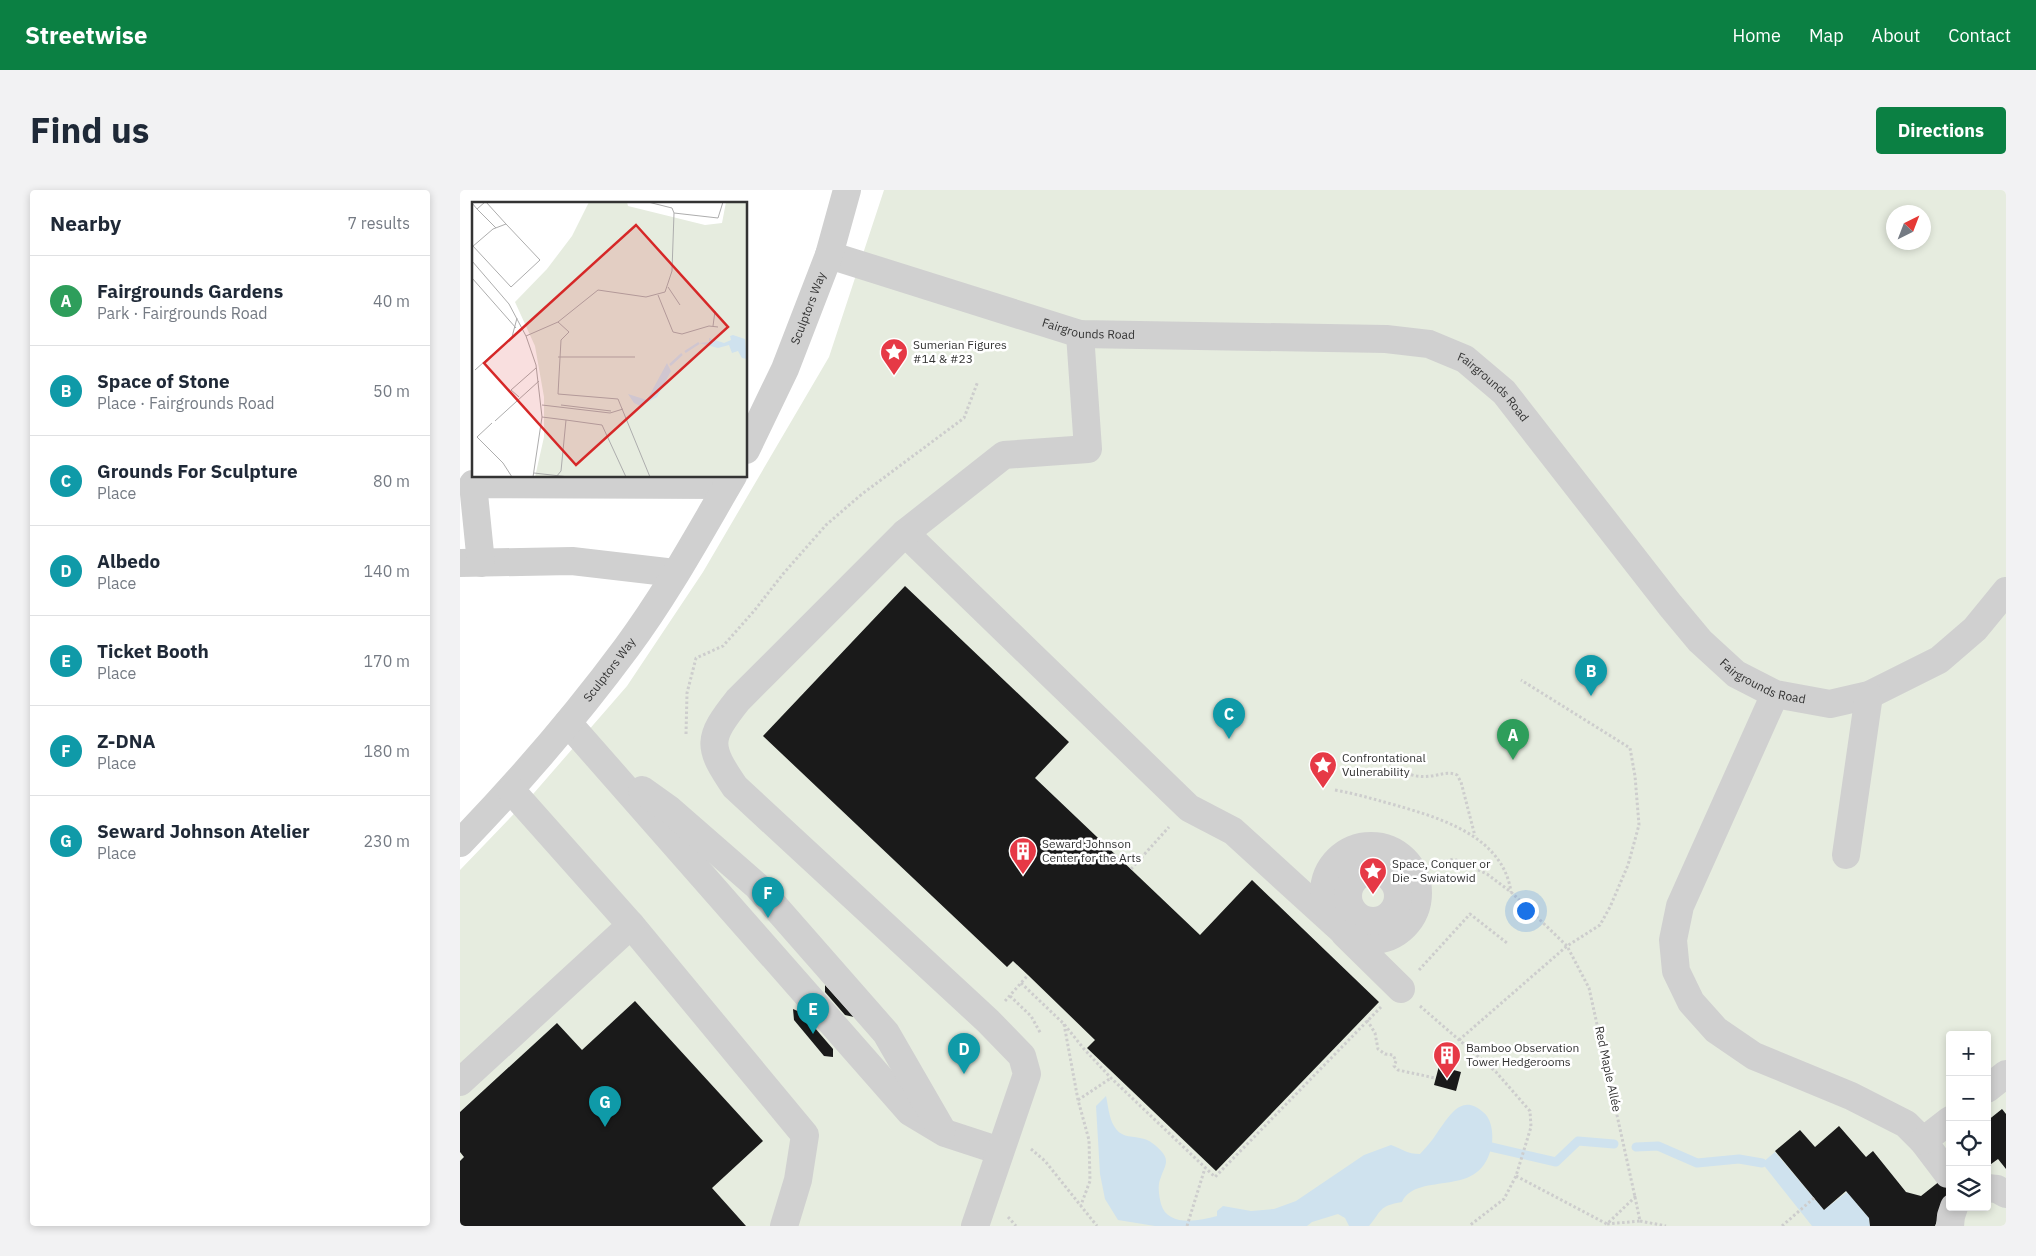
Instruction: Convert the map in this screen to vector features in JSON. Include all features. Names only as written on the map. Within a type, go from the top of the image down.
[{"type":"street","name":"Sculptors Way","points":[[748,446],[785,369],[829,255],[847,190]]},
{"type":"street","name":"Fairgrounds Road","points":[[829,255],[1080,334],[1386,339],[1429,344],[1465,359],[1504,392],[1700,641],[1736,674],[1775,694],[1830,704],[1869,695],[1939,660],[1975,630],[2006,592]]},
{"type":"street","points":[[975,1226],[1012,1148],[1027,1074],[1022,1056],[988,1021],[736,786],[721,766],[713,742],[716,730],[738,700],[905,533],[1004,455],[1088,450],[1080,334]]},
{"type":"street","name":"Sculptors Way","points":[[460,843],[511,790],[568,723],[628,646],[675,573],[730,480]]},
{"type":"street","points":[[675,573],[572,560],[471,563],[473,484],[730,480]]},
{"type":"street","points":[[905,533],[1189,808],[1233,831],[1345,924],[1401,989]]},
{"type":"street","points":[[1775,694],[1680,906],[1673,940],[1676,971],[1691,1002],[1716,1030],[1754,1056],[1851,1096],[1906,1124],[1923,1141],[1946,1171]]},
{"type":"street","points":[[1846,855],[1869,695]]},
{"type":"street","points":[[568,723],[597,756],[670,810],[757,886],[886,1034],[944,1133],[1012,1148]]},
{"type":"street","points":[[511,790],[632,925],[805,1135],[798,1180],[784,1226]]},
{"type":"street","points":[[460,1082],[632,925]]},
{"type":"street","points":[[1991,1086],[2006,1074]]},
{"type":"street","points":[[1923,1141],[1949,1121]]},
{"type":"street","points":[[1991,1188],[1997,1189],[2006,1194]]},
{"type":"street","points":[[1950,1226],[1953,1211]]},
{"type":"path","points":[[686,742],[687,693],[696,658],[723,646],[754,612],[783,574],[826,525],[862,494],[964,418],[978,381]]},
{"type":"path","points":[[1459,1040],[1568,946],[1600,925],[1628,865],[1639,824],[1635,776],[1630,748],[1521,680]]},
{"type":"path","points":[[1383,755],[1388,763],[1399,771],[1428,777],[1447,772],[1457,775],[1461,782],[1476,837]]},
{"type":"path","points":[[1335,790],[1367,796],[1452,823],[1476,837],[1504,866],[1511,892]]},
{"type":"path","points":[[1131,868],[1174,821]]},
{"type":"path","name":"Red Maple Allée","points":[[1430,865],[1454,859],[1487,874],[1511,892],[1568,946],[1589,988],[1640,1222]]},
{"type":"path","points":[[1028,976],[1021,983],[1064,1024],[1111,1078],[1215,1177],[1366,1020],[1401,989],[1470,914],[1507,943]]},
{"type":"path","points":[[1401,989],[1496,1072],[1530,1111],[1531,1128],[1516,1176],[1504,1198],[1469,1226]]},
{"type":"path","points":[[1366,1020],[1375,1033],[1378,1049],[1385,1054],[1393,1055],[1396,1061],[1394,1066],[1398,1070],[1435,1078]]},
{"type":"path","points":[[1064,1024],[1078,1100],[1089,1140],[1090,1181],[1081,1205]]},
{"type":"path","points":[[1078,1100],[1111,1078]]},
{"type":"path","points":[[1012,1148],[1045,1161],[1097,1226]]},
{"type":"path","points":[[1187,1226],[1205,1168]]},
{"type":"path","points":[[1516,1176],[1606,1225],[1640,1222],[1666,1226]]},
{"type":"path","points":[[1606,1225],[1635,1197]]},
{"type":"path","points":[[1782,1226],[1814,1198]]},
{"type":"shaded area","points":[[884,190],[2006,190],[2006,1226],[460,1226],[460,870],[534,793],[627,686],[703,572],[829,357]]},
{"type":"water","points":[[1106,1096],[1112,1123],[1116,1130],[1125,1135],[1150,1141],[1158,1147],[1166,1158],[1159,1187],[1161,1204],[1169,1216],[1183,1220],[1192,1221],[1217,1216],[1217,1211],[1223,1206],[1251,1211],[1274,1209],[1296,1201],[1364,1155],[1391,1145],[1408,1152],[1420,1154],[1451,1114],[1462,1106],[1475,1107],[1486,1115],[1491,1126],[1492,1143],[1486,1161],[1476,1172],[1464,1179],[1422,1187],[1410,1192],[1402,1202],[1384,1207],[1369,1226],[1349,1226],[1345,1218],[1338,1214],[1312,1222],[1307,1226],[1155,1226],[1118,1220],[1105,1199],[1100,1174],[1096,1106]]},
{"type":"water","points":[[1775,1152],[1824,1210],[1847,1192],[1869,1218],[1870,1226],[1812,1226],[1762,1163]]},
{"type":"building","name":"Seward Johnson Center for the Arts","points":[[905,586],[1069,742],[1035,778],[1200,935],[1252,880],[1379,1002],[1216,1171],[1087,1048],[1095,1040],[1028,975],[1013,961],[1007,967],[763,736]]},
{"type":"building","points":[[825,985],[854,1017],[845,1015],[825,992]]},
{"type":"building","points":[[635,1001],[763,1141],[712,1188],[746,1226],[460,1226],[460,1161],[464,1157],[460,1152],[460,1112],[557,1023],[582,1050]]},
{"type":"building","points":[[793,1009],[802,1013],[833,1049],[833,1057],[824,1056],[794,1020]]},
{"type":"building","name":"Bamboo Observation Tower Hedgerooms","points":[[1439,1066],[1461,1072],[1456,1091],[1434,1085]]},
{"type":"building","points":[[2002,1109],[2006,1114],[2006,1169],[1998,1159],[1991,1164],[1991,1118]]},
{"type":"building","points":[[1839,1126],[1866,1157],[1873,1151],[1906,1192],[1921,1196],[1946,1176],[1946,1202],[1935,1226],[1870,1226],[1869,1218],[1846,1191],[1824,1210],[1775,1151],[1800,1130],[1815,1147]]},
{"type":"waterway","points":[[1491,1147],[1556,1162],[1578,1141],[1614,1144]]},
{"type":"waterway","points":[[1636,1147],[1658,1146],[1697,1163],[1739,1159],[1762,1163]]},
{"type":"place","name":"Sumerian Figures #14 & #23","points":[[894,376]]},
{"type":"place","name":"Space of Stone","points":[[1591,696]]},
{"type":"place","name":"Grounds For Sculpture","points":[[1229,739]]},
{"type":"place","name":"Fairgrounds Gardens","points":[[1513,760]]},
{"type":"place","name":"Confrontational Vulnerability","points":[[1323,789]]},
{"type":"place","name":"Seward Johnson Center for the Arts","points":[[1023,875]]},
{"type":"place","name":"Space, Conquer or Die - Swiatowid","points":[[1373,895]]},
{"type":"place","name":"Z-DNA","points":[[768,918]]},
{"type":"place","name":"Ticket Booth","points":[[813,1034]]},
{"type":"place","name":"Albedo","points":[[964,1074]]},
{"type":"place","name":"Bamboo Observation Tower Hedgerooms","points":[[1447,1079]]},
{"type":"place","name":"Seward Johnson Atelier","points":[[605,1127]]}]
